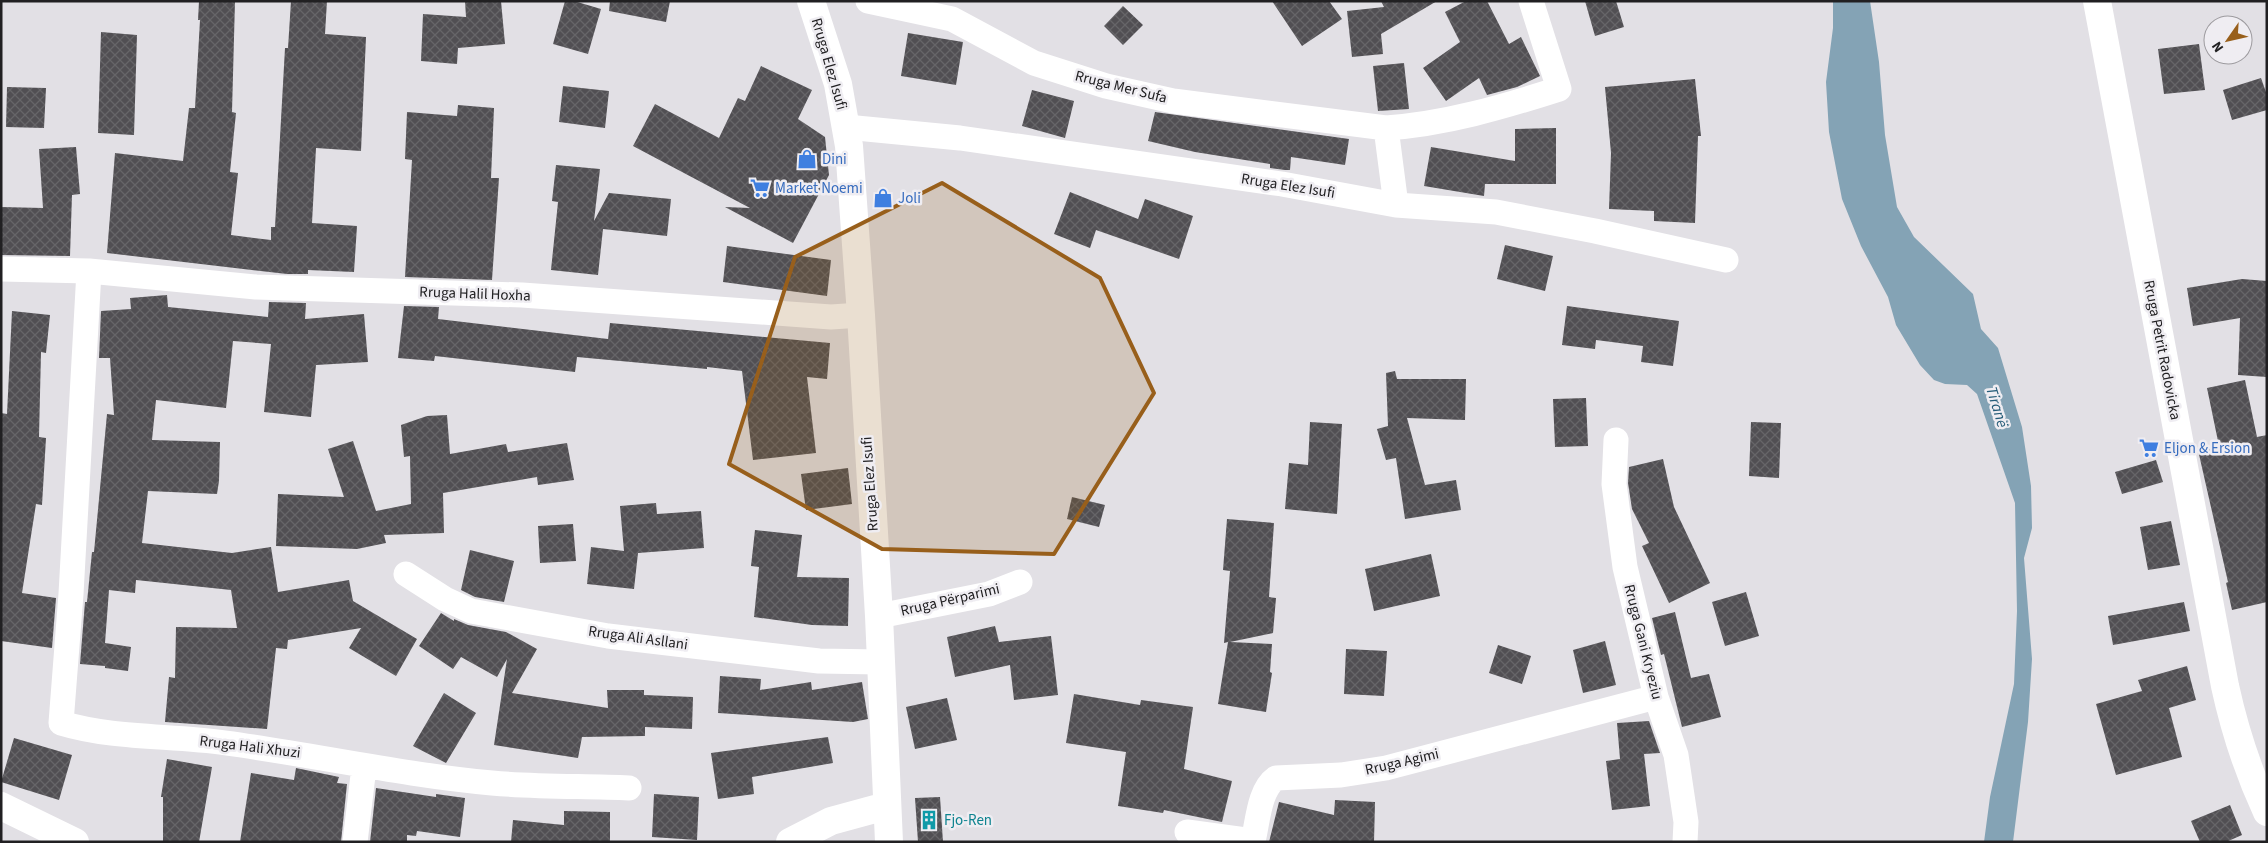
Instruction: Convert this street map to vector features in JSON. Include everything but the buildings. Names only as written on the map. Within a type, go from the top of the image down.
[{"type":"main road","name":"Rruga Elez Isufi","points":[[811,1],[838,84],[846,127],[862,315],[879,616],[889,842]]},
{"type":"main road","name":"Rruga Petrit Radovicka","points":[[2097,1],[2225,686],[2234,727],[2246,766],[2267,812]]},
{"type":"main road","points":[[1,806],[75,842]]},
{"type":"main road","points":[[790,842],[831,821],[886,806]]},
{"type":"street","name":"Rruga Mer Sufa","points":[[868,1],[952,18],[1034,63],[1106,86],[1173,100],[1386,128],[1416,126],[1499,107],[1558,89],[1531,1]]},
{"type":"street","name":"Rruga Elez Isufi","points":[[846,127],[969,139],[1282,184],[1396,205],[1496,212],[1595,231],[1726,260]]},
{"type":"street","points":[[1386,128],[1396,205]]},
{"type":"street","name":"Rruga Halil Hoxha","points":[[1,269],[89,271],[256,286],[522,295],[831,317],[862,315]]},
{"type":"street","name":"Rruga Hali Xhuzi","points":[[89,271],[72,584],[61,723],[87,731],[222,742],[310,754],[364,767],[493,783],[629,788]]},
{"type":"street","name":"Rruga Gani Kryeziu","points":[[1616,440],[1614,484],[1625,567],[1656,697],[1676,755],[1686,822],[1685,842]]},
{"type":"street","name":"Rruga Ali Asllani","points":[[406,574],[445,599],[471,611],[608,636],[819,661],[880,662]]},
{"type":"street","name":"Rruga Përparimi","points":[[879,616],[989,594],[1020,582]]},
{"type":"street","name":"Rruga Agimi","points":[[1187,832],[1253,841],[1265,790],[1270,782],[1276,778],[1341,774],[1386,768],[1656,697]]},
{"type":"street","points":[[355,842],[364,767]]},
{"type":"highlighted area","points":[[942,183],[1100,278],[1154,393],[1054,554],[882,549],[729,464],[795,257]]},
{"type":"water","name":"Tiranë","points":[[1833,1],[1870,1],[1879,62],[1885,135],[1897,207],[1914,237],[1973,294],[1981,329],[1998,348],[2022,427],[2031,486],[2032,528],[2024,558],[2032,659],[2028,722],[2013,842],[1984,842],[1990,797],[2014,684],[2017,611],[2015,503],[1977,394],[1967,385],[1945,384],[1934,380],[1920,365],[1896,325],[1888,297],[1861,246],[1842,199],[1829,132],[1826,82],[1833,28]]},
{"type":"place","name":"Dini","points":[[807,159]]},
{"type":"place","name":"Market Noemi","points":[[760,188]]},
{"type":"place","name":"Joli","points":[[883,198]]},
{"type":"place","name":"Eljon & Ersion","points":[[2149,448]]},
{"type":"place","name":"Fjo-Ren","points":[[929,820]]}]
